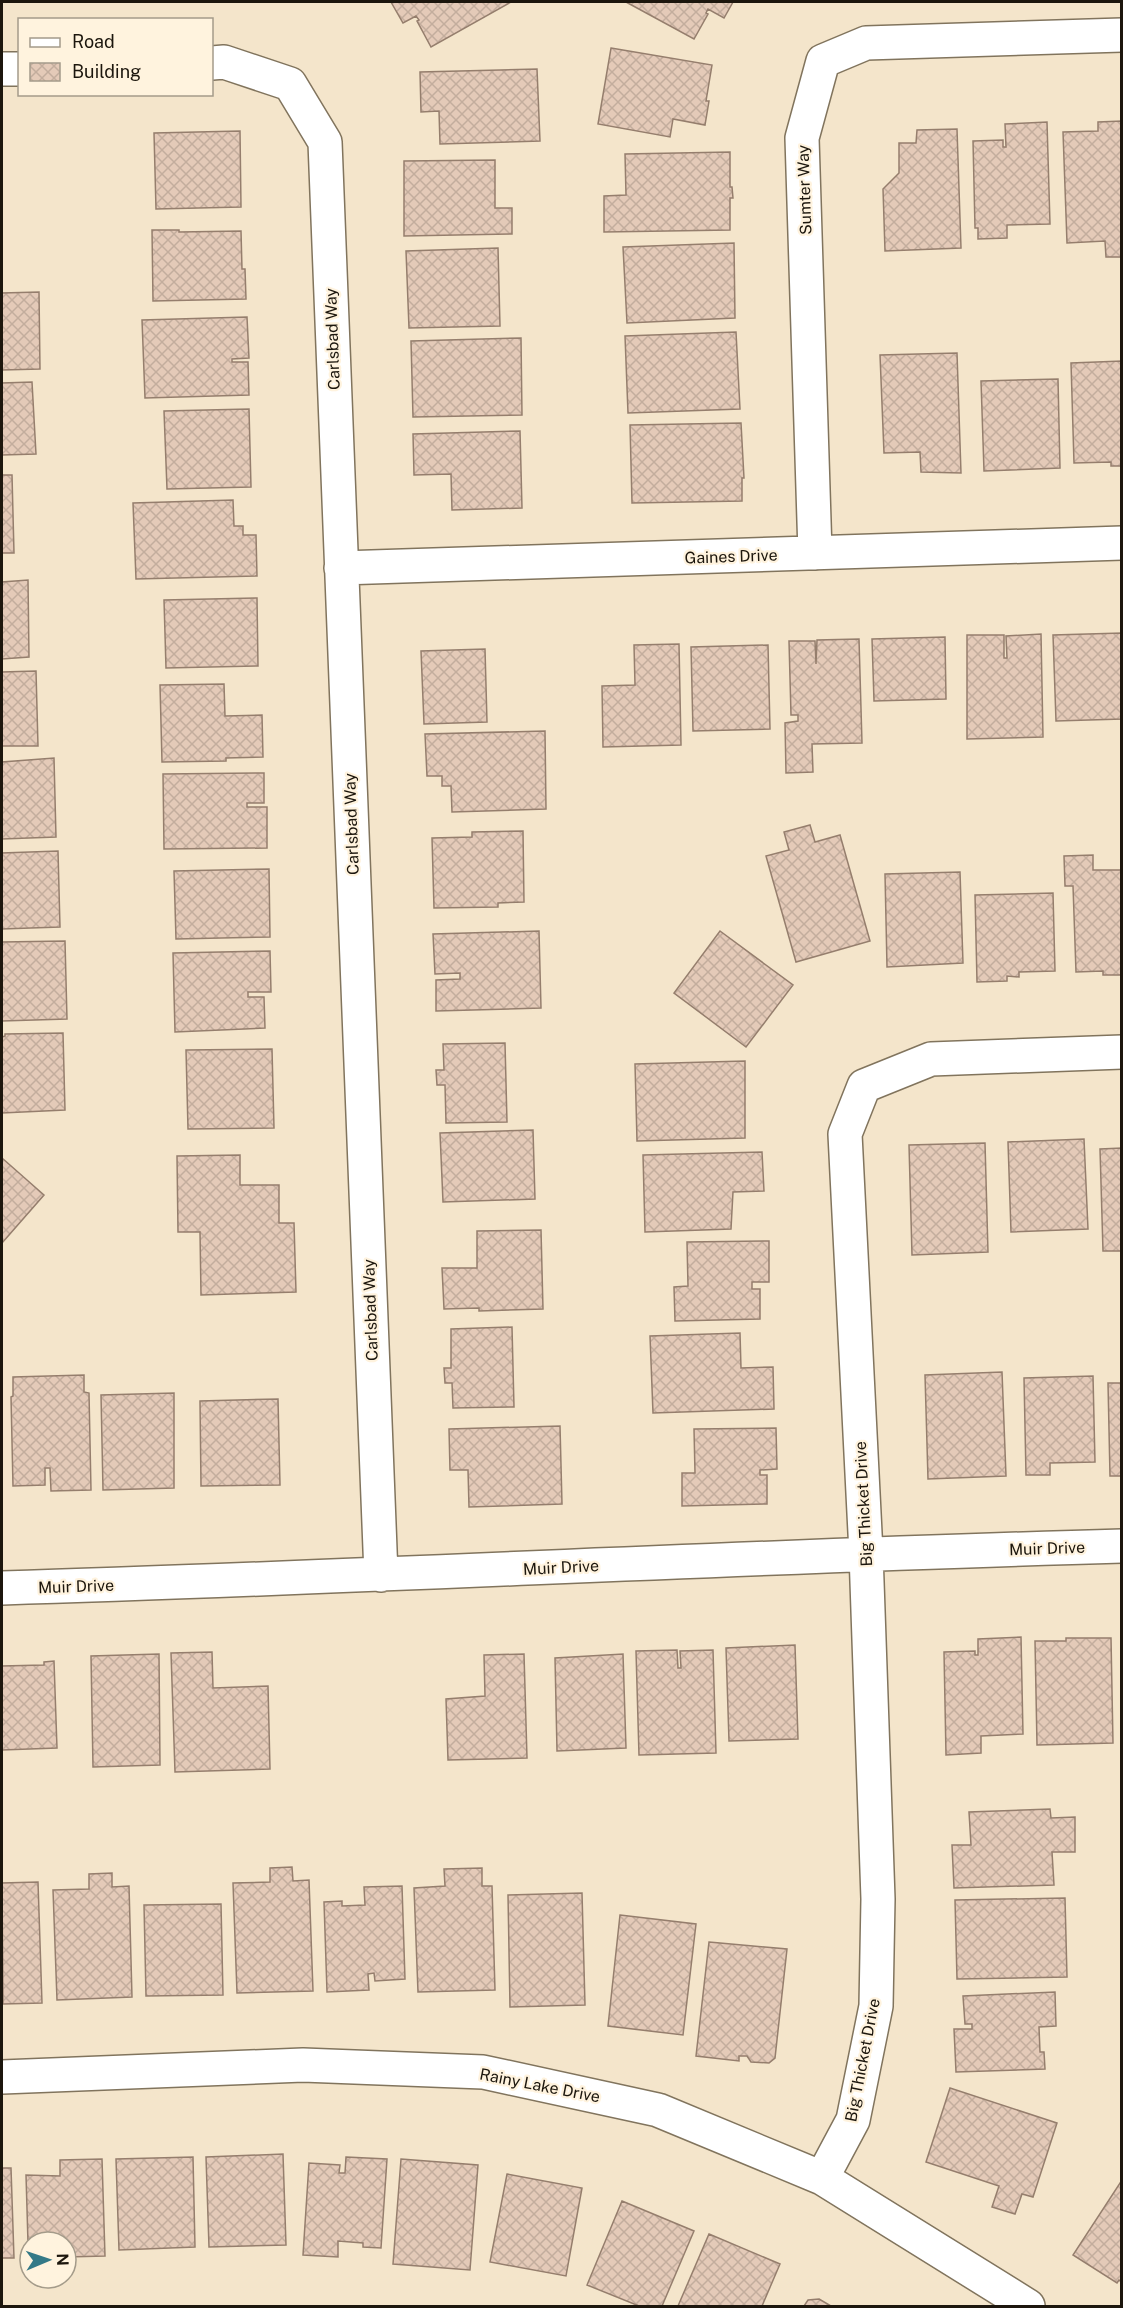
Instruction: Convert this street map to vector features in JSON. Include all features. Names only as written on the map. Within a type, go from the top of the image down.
[{"type":"street","name":"Sumter Way","points":[[815,553],[802,138],[823,61],[866,43],[1122,35]]},
{"type":"street","name":"Carlsbad Way","points":[[213,63],[224,62],[290,84],[325,142],[381,1575]]},
{"type":"street","points":[[2,69],[18,69]]},
{"type":"street","name":"Gaines Drive","points":[[341,568],[1122,543]]},
{"type":"street","name":"Big Thicket Drive","points":[[822,2178],[853,2120],[876,2006],[878,1899],[866,1553],[845,1134],[864,1086],[931,1059],[1122,1052]]},
{"type":"street","name":"Muir Drive","points":[[2,1588],[381,1575],[866,1553],[1122,1546]]},
{"type":"street","name":"Rainy Lake Drive","points":[[2,2077],[303,2065],[483,2072],[658,2110],[822,2178],[1028,2307]]},
{"type":"building","points":[[391,2],[511,2],[431,47],[416,16],[403,23]]},
{"type":"building","points":[[626,2],[733,2],[724,18],[708,9],[706,13],[708,14],[694,39]]},
{"type":"building","points":[[611,48],[712,65],[705,125],[673,119],[670,137],[598,124]]},
{"type":"building","points":[[537,69],[540,141],[440,144],[439,111],[421,112],[420,72]]},
{"type":"building","points":[[1122,121],[1122,257],[1106,257],[1105,241],[1067,243],[1063,132],[1098,131],[1098,122]]},
{"type":"building","points":[[1047,122],[1050,224],[1007,225],[1007,238],[978,239],[978,228],[975,228],[973,141],[1003,140],[1003,147],[1006,147],[1005,124]]},
{"type":"building","points":[[957,129],[961,248],[885,251],[883,189],[899,173],[899,143],[916,143],[917,130]]},
{"type":"building","points":[[240,131],[241,207],[156,209],[154,133]]},
{"type":"building","points":[[730,152],[730,187],[732,187],[733,198],[730,198],[730,230],[604,232],[604,196],[626,195],[625,154]]},
{"type":"building","points":[[495,160],[495,208],[512,208],[512,234],[404,236],[404,161]]},
{"type":"building","points":[[152,230],[241,231],[246,299],[153,301]]},
{"type":"building","points":[[734,243],[735,318],[627,323],[623,247]]},
{"type":"building","points":[[498,248],[500,326],[409,328],[406,251]]},
{"type":"building","points":[[39,292],[40,369],[2,370],[2,293]]},
{"type":"building","points":[[247,317],[249,358],[232,359],[232,362],[248,362],[249,395],[145,398],[142,320]]},
{"type":"building","points":[[736,332],[740,409],[628,413],[625,336]]},
{"type":"building","points":[[521,338],[522,415],[413,417],[411,341]]},
{"type":"building","points":[[957,353],[961,473],[921,472],[920,452],[884,453],[880,355]]},
{"type":"building","points":[[1122,361],[1122,466],[1111,466],[1111,462],[1074,463],[1071,363]]},
{"type":"building","points":[[1058,379],[1060,468],[984,471],[981,381]]},
{"type":"building","points":[[32,382],[36,454],[2,455],[2,383]]},
{"type":"building","points":[[249,409],[251,487],[167,489],[164,411]]},
{"type":"building","points":[[741,423],[744,478],[742,478],[742,501],[632,503],[630,425]]},
{"type":"building","points":[[520,431],[522,508],[452,510],[451,474],[414,475],[413,434]]},
{"type":"building","points":[[2,475],[12,475],[14,553],[2,553]]},
{"type":"building","points":[[233,500],[234,526],[243,526],[243,535],[256,535],[257,576],[136,579],[133,503]]},
{"type":"building","points":[[28,580],[29,657],[2,659],[2,582]]},
{"type":"building","points":[[257,598],[258,666],[166,668],[164,600]]},
{"type":"building","points":[[1122,633],[1122,719],[1056,721],[1053,635]]},
{"type":"building","points":[[1041,634],[1043,737],[967,739],[967,635],[1004,635],[1004,658],[1007,658],[1006,636]]},
{"type":"building","points":[[945,637],[946,699],[874,701],[872,639]]},
{"type":"building","points":[[859,639],[862,743],[812,744],[813,772],[786,773],[785,723],[798,721],[798,715],[791,715],[789,641],[815,641],[816,664],[817,640]]},
{"type":"building","points":[[679,644],[681,745],[603,747],[602,686],[635,685],[634,645]]},
{"type":"building","points":[[768,645],[770,729],[693,731],[691,647]]},
{"type":"building","points":[[485,649],[487,722],[424,724],[421,651]]},
{"type":"building","points":[[36,671],[38,746],[2,746],[2,672]]},
{"type":"building","points":[[224,684],[225,716],[262,715],[263,757],[226,758],[226,761],[162,762],[160,685]]},
{"type":"building","points":[[545,731],[546,809],[452,812],[451,786],[442,786],[442,776],[427,776],[425,734]]},
{"type":"building","points":[[54,758],[56,837],[2,839],[2,762]]},
{"type":"building","points":[[264,773],[264,803],[247,803],[247,807],[267,807],[267,848],[164,849],[163,774]]},
{"type":"building","points":[[810,825],[815,842],[840,835],[870,941],[796,962],[766,856],[789,850],[784,832]]},
{"type":"building","points":[[523,831],[524,902],[498,903],[498,907],[434,908],[432,838],[472,837],[472,832]]},
{"type":"building","points":[[58,851],[60,927],[2,929],[2,853]]},
{"type":"building","points":[[1093,855],[1093,870],[1122,870],[1122,975],[1103,975],[1103,971],[1076,972],[1073,886],[1065,886],[1064,856]]},
{"type":"building","points":[[269,869],[270,937],[176,939],[174,871]]},
{"type":"building","points":[[960,872],[963,963],[887,967],[885,874]]},
{"type":"building","points":[[1053,893],[1055,971],[1019,972],[1019,977],[1007,976],[1007,981],[977,982],[975,895]]},
{"type":"building","points":[[539,931],[541,1008],[436,1011],[436,980],[460,979],[460,973],[435,974],[433,934]]},
{"type":"building","points":[[720,931],[793,985],[746,1047],[674,993]]},
{"type":"building","points":[[65,941],[67,1019],[2,1021],[2,942]]},
{"type":"building","points":[[270,951],[271,992],[248,992],[248,997],[264,997],[265,1028],[175,1032],[173,953]]},
{"type":"building","points":[[63,1033],[65,1110],[2,1113],[2,1037],[5,1034]]},
{"type":"building","points":[[505,1043],[507,1122],[446,1123],[445,1085],[437,1085],[436,1070],[444,1070],[443,1044]]},
{"type":"building","points":[[272,1049],[274,1128],[188,1129],[186,1050]]},
{"type":"building","points":[[745,1061],[745,1138],[637,1141],[635,1064]]},
{"type":"building","points":[[533,1130],[535,1199],[443,1202],[440,1133]]},
{"type":"building","points":[[1084,1139],[1088,1229],[1011,1232],[1008,1142]]},
{"type":"building","points":[[985,1143],[988,1252],[912,1255],[909,1145]]},
{"type":"building","points":[[1122,1148],[1122,1251],[1103,1251],[1100,1149]]},
{"type":"building","points":[[762,1152],[764,1191],[733,1192],[731,1229],[645,1232],[643,1155]]},
{"type":"building","points":[[240,1155],[240,1185],[279,1185],[279,1223],[294,1223],[296,1292],[201,1295],[200,1232],[178,1232],[177,1156]]},
{"type":"building","points":[[2,1158],[44,1195],[2,1243]]},
{"type":"building","points":[[541,1230],[543,1309],[479,1311],[479,1308],[444,1309],[442,1268],[477,1268],[477,1231]]},
{"type":"building","points":[[769,1241],[769,1282],[752,1282],[752,1289],[760,1289],[760,1319],[675,1321],[674,1287],[688,1286],[687,1242]]},
{"type":"building","points":[[512,1327],[514,1407],[453,1408],[452,1383],[445,1383],[444,1368],[451,1368],[451,1329]]},
{"type":"building","points":[[740,1333],[741,1368],[773,1367],[774,1409],[653,1413],[650,1336]]},
{"type":"building","points":[[1002,1372],[1006,1476],[928,1479],[925,1375]]},
{"type":"building","points":[[84,1375],[84,1392],[89,1393],[91,1490],[51,1491],[50,1468],[45,1468],[45,1485],[13,1486],[11,1397],[13,1396],[13,1377]]},
{"type":"building","points":[[1093,1376],[1095,1462],[1050,1463],[1050,1475],[1026,1475],[1024,1378]]},
{"type":"building","points":[[1108,1383],[1122,1383],[1122,1476],[1110,1476]]},
{"type":"building","points":[[174,1393],[174,1488],[103,1490],[101,1395]]},
{"type":"building","points":[[278,1399],[280,1485],[201,1486],[200,1401]]},
{"type":"building","points":[[560,1426],[562,1504],[469,1507],[468,1470],[450,1470],[449,1429]]},
{"type":"building","points":[[776,1428],[777,1469],[760,1470],[760,1475],[767,1475],[767,1504],[682,1506],[682,1473],[695,1473],[694,1429]]},
{"type":"building","points":[[1021,1637],[1023,1734],[981,1736],[981,1753],[946,1755],[944,1652],[975,1651],[975,1655],[978,1655],[978,1639]]},
{"type":"building","points":[[1066,1638],[1111,1638],[1113,1743],[1037,1745],[1035,1641],[1066,1641]]},
{"type":"building","points":[[795,1645],[798,1739],[729,1741],[726,1648]]},
{"type":"building","points":[[677,1650],[678,1668],[681,1668],[680,1651],[713,1650],[716,1753],[639,1755],[636,1651]]},
{"type":"building","points":[[212,1652],[213,1688],[268,1686],[270,1769],[175,1772],[171,1653]]},
{"type":"building","points":[[159,1654],[160,1765],[93,1767],[91,1656]]},
{"type":"building","points":[[524,1654],[527,1758],[448,1760],[446,1699],[485,1696],[484,1655]]},
{"type":"building","points":[[623,1654],[626,1748],[557,1751],[555,1658]]},
{"type":"building","points":[[54,1661],[57,1748],[2,1750],[2,1666],[44,1665],[44,1662]]},
{"type":"building","points":[[1050,1809],[1051,1818],[1075,1817],[1075,1852],[1052,1852],[1054,1885],[954,1888],[952,1845],[971,1845],[969,1812]]},
{"type":"building","points":[[292,1867],[293,1881],[309,1880],[313,1991],[237,1993],[233,1883],[270,1882],[270,1868]]},
{"type":"building","points":[[482,1868],[482,1886],[492,1886],[495,1990],[418,1992],[414,1888],[445,1886],[444,1869]]},
{"type":"building","points":[[112,1873],[112,1887],[129,1886],[132,1997],[57,2000],[53,1890],[89,1889],[89,1874]]},
{"type":"building","points":[[38,1882],[42,2003],[3,2004],[2,1883]]},
{"type":"building","points":[[402,1886],[405,1979],[375,1981],[374,1973],[368,1974],[369,1990],[327,1992],[324,1902],[342,1901],[342,1906],[365,1905],[364,1887]]},
{"type":"building","points":[[582,1893],[585,2005],[510,2007],[508,1895]]},
{"type":"building","points":[[1065,1898],[1067,1977],[957,1979],[955,1900]]},
{"type":"building","points":[[221,1904],[223,1995],[146,1996],[144,1905]]},
{"type":"building","points":[[620,1915],[696,1924],[683,2035],[608,2026]]},
{"type":"building","points":[[709,1942],[787,1949],[775,2058],[769,2063],[751,2062],[747,2056],[739,2056],[739,2061],[696,2056]]},
{"type":"building","points":[[1055,1992],[1056,2026],[1039,2027],[1040,2052],[1044,2052],[1045,2069],[956,2072],[954,2029],[972,2029],[972,2024],[965,2024],[963,1996]]},
{"type":"building","points":[[950,2088],[1057,2123],[1033,2197],[1022,2194],[1015,2214],[992,2207],[999,2186],[926,2162]]},
{"type":"building","points":[[283,2154],[286,2245],[209,2247],[206,2157]]},
{"type":"building","points":[[193,2157],[195,2247],[119,2250],[116,2159]]},
{"type":"building","points":[[346,2157],[387,2159],[381,2248],[363,2247],[363,2243],[338,2241],[338,2257],[303,2255],[309,2163],[340,2165],[339,2173],[345,2173]]},
{"type":"building","points":[[102,2159],[105,2256],[78,2257],[78,2230],[28,2230],[26,2175],[60,2176],[60,2160]]},
{"type":"building","points":[[401,2159],[478,2165],[470,2270],[393,2264]]},
{"type":"building","points":[[2,2168],[11,2168],[14,2258],[2,2258]]},
{"type":"building","points":[[507,2174],[582,2188],[566,2276],[490,2262]]},
{"type":"building","points":[[1122,2180],[1122,2282],[1119,2280],[1117,2283],[1073,2255]]},
{"type":"building","points":[[622,2201],[694,2231],[662,2306],[639,2306],[587,2285]]},
{"type":"building","points":[[709,2234],[780,2264],[762,2306],[678,2306]]},
{"type":"building","points":[[819,2299],[831,2306],[804,2306],[808,2300]]}]
